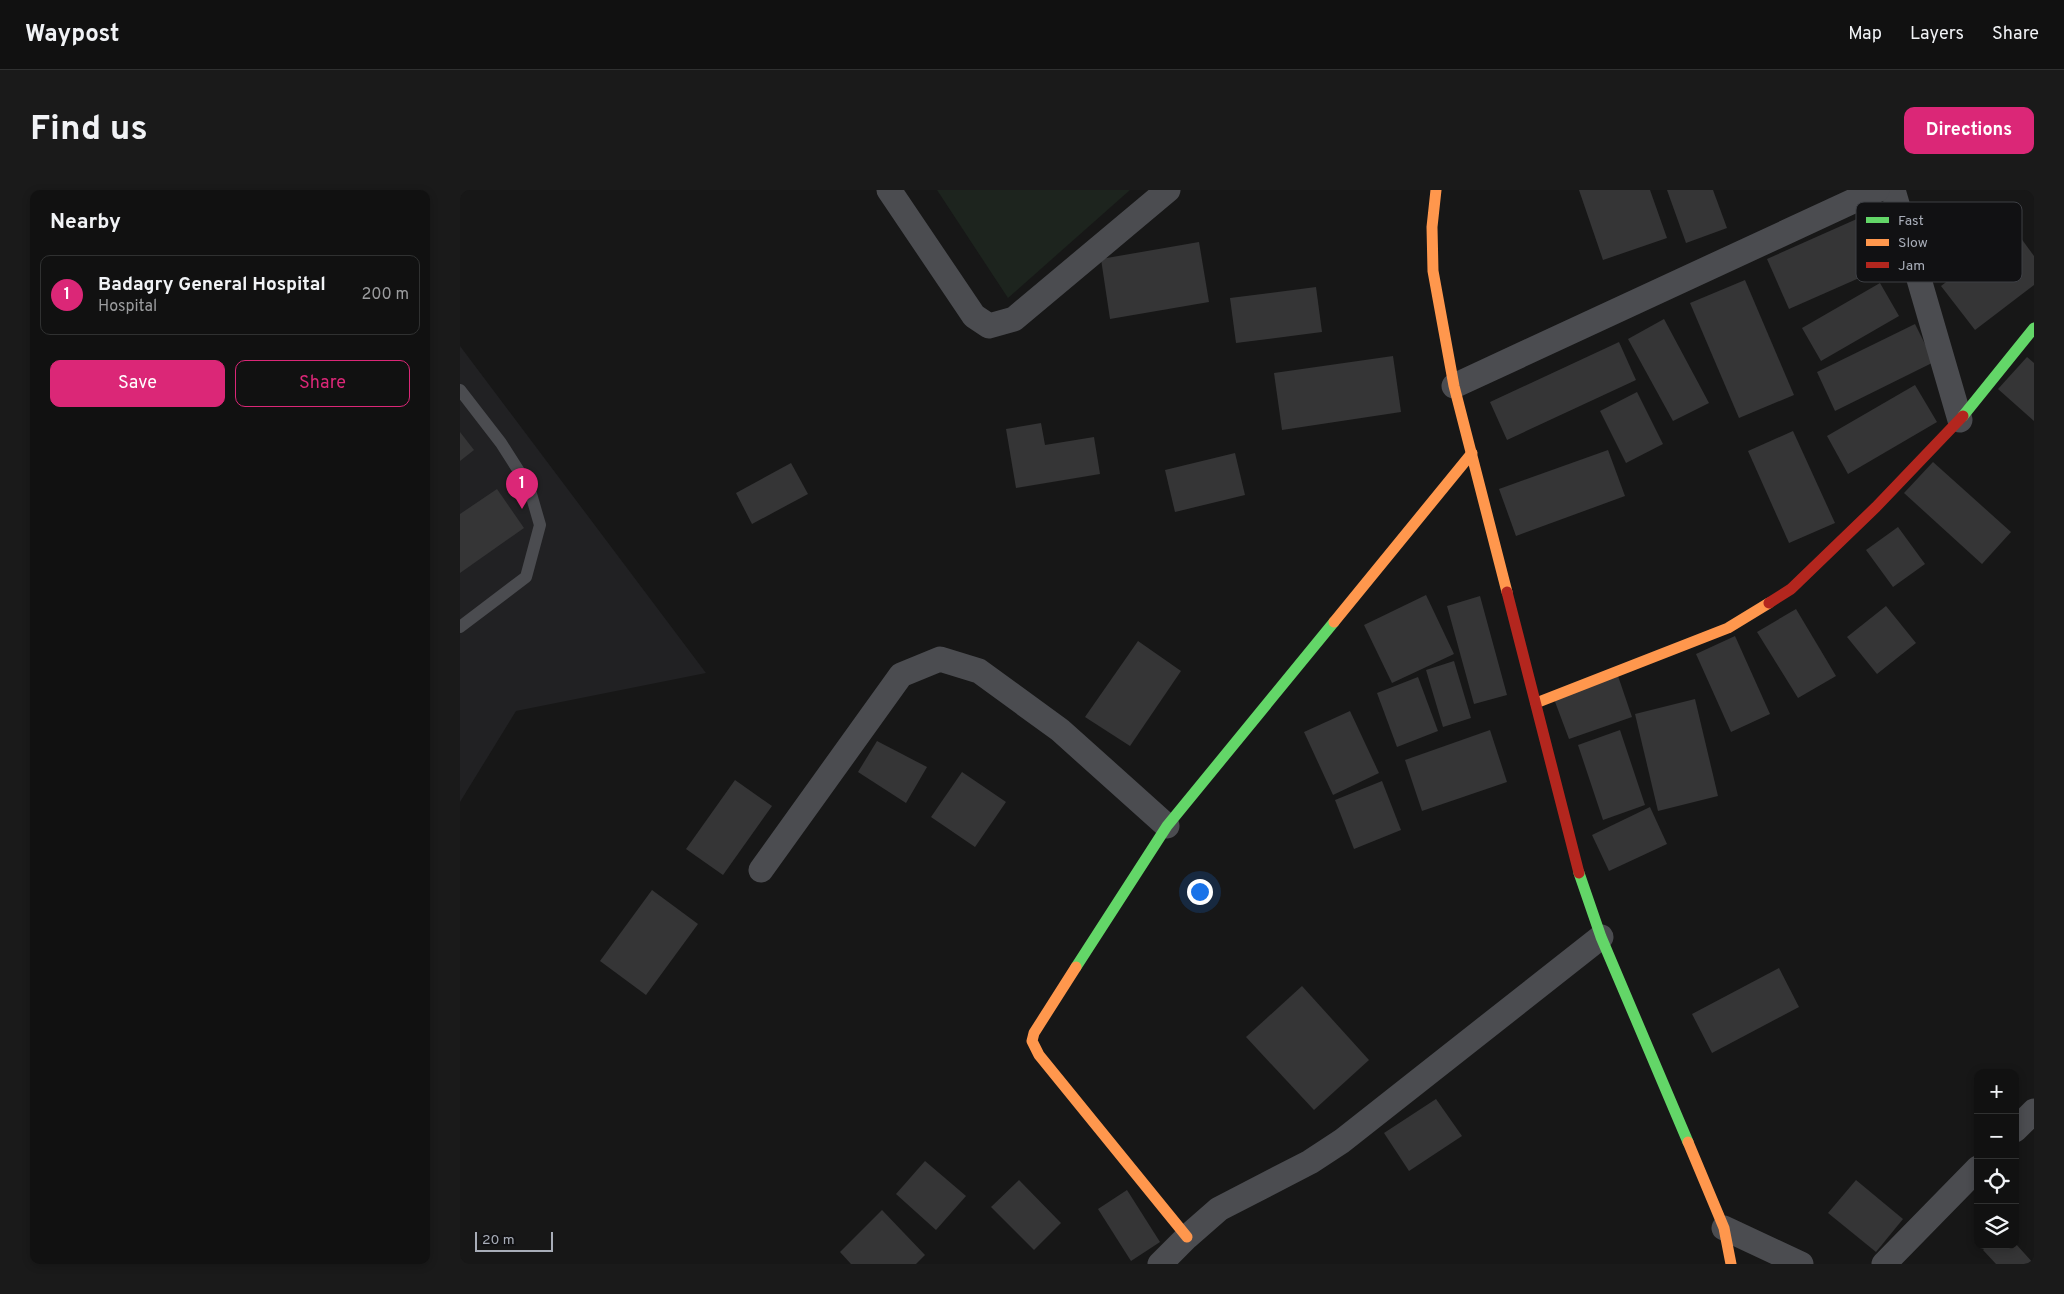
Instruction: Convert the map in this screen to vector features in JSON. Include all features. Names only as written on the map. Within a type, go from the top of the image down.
[{"type":"street","points":[[889,190],[974,316],[989,326],[1014,319],[1168,190]]},
{"type":"street","points":[[1436,190],[1432,227],[1433,271],[1454,386],[1582,884],[1601,937],[1724,1228],[1731,1264]]},
{"type":"street","points":[[1454,386],[1878,190]]},
{"type":"street","points":[[1920,282],[1960,420]]},
{"type":"street","points":[[1536,703],[1728,628],[1791,589],[1876,507],[1960,420],[2034,328]]},
{"type":"street","points":[[1187,1237],[1039,1055],[1032,1041],[1034,1032],[1167,826],[1472,454]]},
{"type":"street","points":[[761,870],[902,675],[940,660],[979,671],[987,676],[1060,730],[1167,826]]},
{"type":"street","points":[[1160,1264],[1187,1237],[1220,1209],[1310,1162],[1342,1141],[1601,937]]},
{"type":"street","points":[[2019,1126],[2034,1111]]},
{"type":"street","points":[[1884,1264],[1974,1172]]},
{"type":"street","points":[[1724,1228],[1801,1264]]},
{"type":"lane","points":[[460,390],[501,443],[529,487],[540,525],[526,576],[460,627]]},
{"type":"shaded area","points":[[937,190],[1130,190],[1008,298]]},
{"type":"shaded area","points":[[460,346],[706,673],[516,711],[460,802]]},
{"type":"building","points":[[1579,190],[1650,190],[1667,238],[1603,260]]},
{"type":"building","points":[[1667,190],[1713,190],[1727,228],[1686,243]]},
{"type":"building","points":[[1856,219],[1856,279],[1789,309],[1767,259]]},
{"type":"building","points":[[2022,240],[2034,256],[2034,285],[1975,330],[1941,286],[1946,282],[2022,282]]},
{"type":"building","points":[[1199,242],[1209,302],[1110,319],[1101,259]]},
{"type":"building","points":[[1745,280],[1794,395],[1739,418],[1690,303]]},
{"type":"building","points":[[1880,283],[1899,316],[1821,361],[1802,328]]},
{"type":"building","points":[[1316,287],[1322,332],[1236,343],[1230,298]]},
{"type":"building","points":[[1664,319],[1709,403],[1673,421],[1628,339]]},
{"type":"building","points":[[1915,324],[1934,362],[1835,411],[1817,372]]},
{"type":"building","points":[[1619,342],[1636,380],[1507,440],[1490,402]]},
{"type":"building","points":[[1393,356],[1401,412],[1282,430],[1274,373]]},
{"type":"building","points":[[2027,357],[2034,363],[2034,421],[1998,389]]},
{"type":"building","points":[[1915,385],[1937,422],[1848,474],[1827,436]]},
{"type":"building","points":[[1637,392],[1663,444],[1626,463],[1600,411]]},
{"type":"building","points":[[1041,423],[1045,445],[1094,437],[1100,474],[1016,488],[1006,429]]},
{"type":"building","points":[[1793,431],[1835,523],[1789,543],[1748,451]]},
{"type":"building","points":[[460,432],[474,450],[460,461]]},
{"type":"building","points":[[1608,450],[1625,496],[1516,536],[1499,489]]},
{"type":"building","points":[[1235,453],[1245,495],[1175,512],[1165,470]]},
{"type":"building","points":[[1933,462],[2011,532],[1982,564],[1904,493]]},
{"type":"building","points":[[791,463],[808,494],[752,524],[736,493]]},
{"type":"building","points":[[497,489],[524,528],[460,573],[460,514]]},
{"type":"building","points":[[1898,527],[1925,564],[1893,587],[1866,550]]},
{"type":"building","points":[[1426,595],[1454,654],[1392,683],[1364,625]]},
{"type":"building","points":[[1480,596],[1507,695],[1474,704],[1447,606]]},
{"type":"building","points":[[1886,606],[1916,643],[1877,674],[1847,637]]},
{"type":"building","points":[[1796,609],[1836,676],[1798,698],[1757,632]]},
{"type":"building","points":[[1735,636],[1770,714],[1731,732],[1696,654]]},
{"type":"building","points":[[1138,641],[1181,671],[1130,746],[1085,717]]},
{"type":"building","points":[[1454,661],[1471,718],[1443,727],[1426,670]]},
{"type":"building","points":[[1618,676],[1632,717],[1569,739],[1554,699]]},
{"type":"building","points":[[1418,677],[1438,731],[1397,747],[1377,693]]},
{"type":"building","points":[[1695,699],[1718,796],[1658,811],[1635,714]]},
{"type":"building","points":[[1350,711],[1379,773],[1333,795],[1304,732]]},
{"type":"building","points":[[1490,730],[1507,782],[1422,811],[1405,760]]},
{"type":"building","points":[[1620,730],[1645,805],[1603,820],[1578,745]]},
{"type":"building","points":[[877,741],[927,767],[906,803],[858,772]]},
{"type":"building","points":[[962,772],[1006,802],[975,847],[931,817]]},
{"type":"building","points":[[735,780],[772,806],[723,875],[686,849]]},
{"type":"building","points":[[1382,781],[1401,830],[1354,849],[1335,800]]},
{"type":"building","points":[[1650,807],[1667,844],[1609,871],[1592,835]]},
{"type":"building","points":[[652,890],[698,924],[646,995],[600,961]]},
{"type":"building","points":[[1779,968],[1799,1007],[1712,1053],[1692,1014]]},
{"type":"building","points":[[1302,986],[1369,1060],[1314,1110],[1246,1037]]},
{"type":"building","points":[[1436,1099],[1462,1136],[1409,1171],[1384,1133]]},
{"type":"building","points":[[925,1161],[966,1196],[936,1230],[896,1194]]},
{"type":"building","points":[[1019,1180],[1061,1223],[1034,1250],[991,1207]]},
{"type":"building","points":[[1856,1180],[1903,1219],[1876,1252],[1828,1213]]},
{"type":"building","points":[[1127,1190],[1160,1242],[1131,1261],[1098,1209]]},
{"type":"building","points":[[882,1210],[925,1255],[916,1264],[851,1264],[840,1252]]},
{"type":"building","points":[[2019,1247],[2034,1264],[1996,1264],[1983,1250],[2019,1249]]},
{"type":"traffic: fast","points":[[1963,416],[2034,328]]},
{"type":"traffic: fast","points":[[1076,967],[1167,826],[1334,622]]},
{"type":"traffic: fast","points":[[1579,873],[1601,937],[1688,1142]]},
{"type":"traffic: slow","points":[[1436,190],[1432,227],[1433,271],[1454,386],[1507,592]]},
{"type":"traffic: slow","points":[[1334,622],[1472,453]]},
{"type":"traffic: slow","points":[[1536,703],[1728,628],[1769,603]]},
{"type":"traffic: slow","points":[[1076,967],[1034,1033],[1032,1041],[1039,1055],[1187,1237]]},
{"type":"traffic: slow","points":[[1688,1142],[1724,1228],[1731,1264]]},
{"type":"traffic: jam","points":[[1769,603],[1791,589],[1876,507],[1963,416]]},
{"type":"traffic: jam","points":[[1507,592],[1579,873]]},
{"type":"place","name":"Badagry General Hospital","points":[[522,509]]}]
